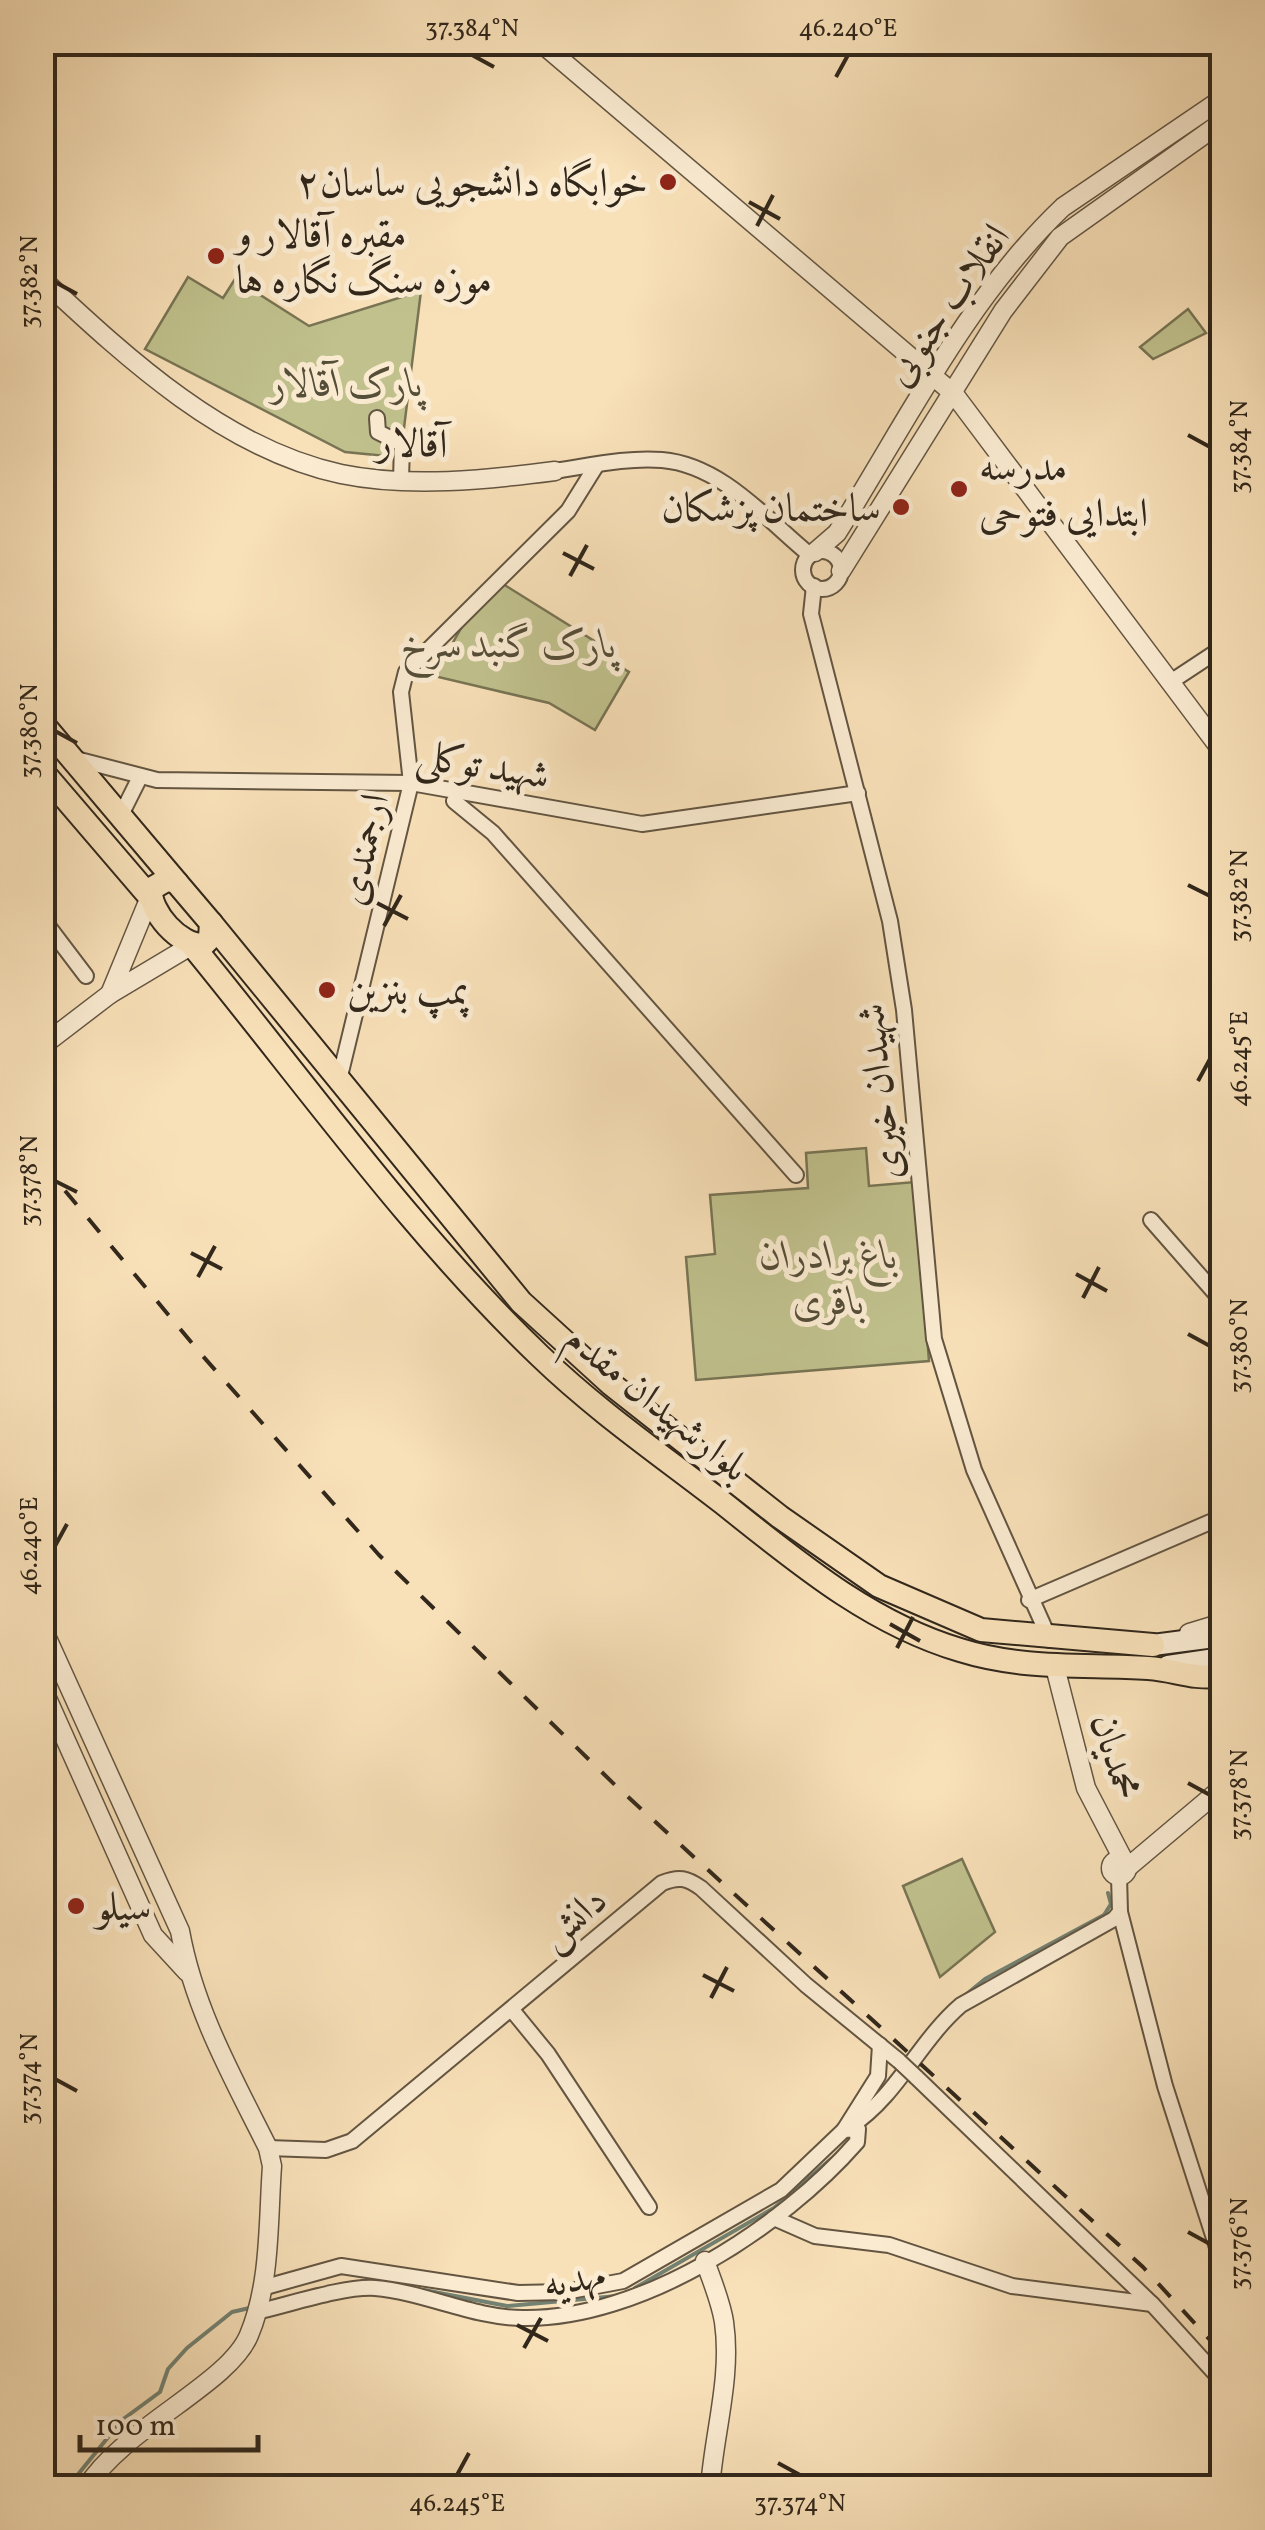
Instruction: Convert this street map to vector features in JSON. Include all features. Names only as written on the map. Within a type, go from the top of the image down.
[{"type":"main road","name":"بلوارشهیدان مقدم","points":[[42,723],[518,1298],[611,1384],[780,1517],[879,1586],[981,1630],[1152,1657],[1187,1678],[1216,1666]]},
{"type":"main road","name":"بلوارشهیدان مقدم","points":[[42,771],[182,939],[192,945],[442,1254],[594,1404],[790,1556],[870,1610],[960,1650],[1055,1667],[1152,1657]]},
{"type":"main road","points":[[150,897],[158,881],[177,883]]},
{"type":"main road","points":[[192,945],[207,942],[211,923]]},
{"type":"main road","points":[[1152,1657],[1222,1636]]},
{"type":"street","points":[[540,42],[954,394],[1222,752]]},
{"type":"street","name":"انقلاب جنوبی","points":[[841,571],[1003,311],[1060,237],[1211,122],[1222,99]]},
{"type":"street","name":"انقلاب جنوبی","points":[[813,554],[837,533],[985,296],[1063,207],[1211,122]]},
{"type":"street","name":"آقالار","points":[[42,279],[120,351],[213,418],[284,456],[341,474],[401,480],[496,479],[656,460],[693,468],[745,498],[813,554]]},
{"type":"street","points":[[985,296],[988,308],[1003,311]]},
{"type":"street","points":[[378,418],[378,432],[402,444],[401,480]]},
{"type":"street","name":"ارجمندی","points":[[334,1076],[341,1072],[411,783],[401,692],[406,672],[568,510],[596,466]]},
{"type":"street","points":[[813,554],[834,555],[841,571],[831,586],[814,586],[803,572],[813,554]]},
{"type":"street","name":"شهیدان خیری","points":[[814,586],[811,614],[890,921],[904,1004],[934,1338],[974,1470],[1050,1640]]},
{"type":"street","points":[[1172,681],[1222,648]]},
{"type":"street","name":"شهید توکلی","points":[[72,758],[140,777],[411,783],[642,824],[858,793]]},
{"type":"street","points":[[120,817],[140,777]]},
{"type":"street","points":[[454,802],[492,833],[796,1176]]},
{"type":"street","points":[[110,994],[150,897]]},
{"type":"street","points":[[42,918],[86,976]]},
{"type":"street","points":[[42,1046],[110,994],[192,945]]},
{"type":"street","points":[[1151,1220],[1222,1300]]},
{"type":"street","points":[[1029,1600],[1222,1517]]},
{"type":"street","points":[[1152,1657],[1222,1623]]},
{"type":"street","points":[[42,1627],[180,1931],[188,1972],[219,2049],[268,2148],[272,2166],[258,2304],[250,2335],[231,2361],[128,2438],[86,2488]]},
{"type":"street","name":"محمدیان","points":[[1055,1667],[1086,1788],[1120,1868]]},
{"type":"street","points":[[42,1687],[152,1935],[188,1972]]},
{"type":"street","points":[[1222,1788],[1120,1868],[1120,1912],[1165,2086],[1222,2263]]},
{"type":"street","name":"دانش","points":[[268,2148],[326,2150],[352,2141],[662,1883],[687,1878],[916,2076],[1153,2304],[1222,2381]]},
{"type":"street","points":[[258,2304],[341,2266],[518,2293],[565,2292],[623,2281],[780,2190],[890,2093],[942,2022],[961,2005],[1019,1970],[1095,1934],[1120,1912]]},
{"type":"street","points":[[512,2010],[548,2054],[649,2207]]},
{"type":"street","points":[[848,2128],[878,2076],[880,2045]]},
{"type":"street","name":"مهدیه","points":[[258,2304],[372,2288],[517,2318],[549,2318],[630,2301],[774,2218],[820,2181],[858,2142],[860,2132],[848,2128]]},
{"type":"street","points":[[774,2218],[815,2236],[889,2245],[1012,2286],[1153,2304]]},
{"type":"street","points":[[694,2241],[724,2318],[726,2341],[725,2384],[714,2430],[710,2488]]},
{"type":"green space","name":"پارک آقالار","points":[[188,277],[223,298],[235,279],[309,326],[421,291],[402,444],[407,458],[345,452],[145,349]]},
{"type":"green space","points":[[1188,309],[1206,333],[1153,359],[1140,347]]},
{"type":"green space","name":"پارک گنبد سرخ","points":[[503,584],[607,649],[606,658],[629,672],[595,730],[549,703],[434,676],[468,616]]},
{"type":"green space","name":"باغ برادران باقری","points":[[866,1148],[869,1186],[915,1182],[929,1361],[696,1380],[686,1257],[715,1254],[710,1195],[808,1188],[806,1153]]},
{"type":"green space","points":[[962,1859],[995,1932],[940,1977],[903,1886]]},
{"type":"waterway","points":[[946,2011],[985,1979],[1104,1915],[1111,1904],[1108,1893]]},
{"type":"waterway","points":[[635,2288],[774,2208],[831,2159]]},
{"type":"waterway","points":[[375,2282],[405,2286]]},
{"type":"waterway","points":[[424,2290],[507,2306],[617,2296]]},
{"type":"waterway","points":[[67,2488],[122,2420],[160,2392],[168,2369],[187,2348],[232,2312],[254,2307]]},
{"type":"railway","points":[[42,1163],[201,1354],[379,1555],[615,1785],[1143,2267],[1222,2353]]},
{"type":"place","name":"خوابگاه دانشجویی ساسان۲","points":[[668,182]]},
{"type":"place","name":"مقبره آقالار و موزه سنگ نگاره ها","points":[[216,256]]},
{"type":"place","name":"مدرسه ابتدایی فتوحی","points":[[959,489]]},
{"type":"place","name":"ساختمان پزشکان","points":[[901,507]]},
{"type":"place","name":"پمپ بنزین","points":[[327,990]]},
{"type":"place","name":"سیلو","points":[[76,1906]]}]
